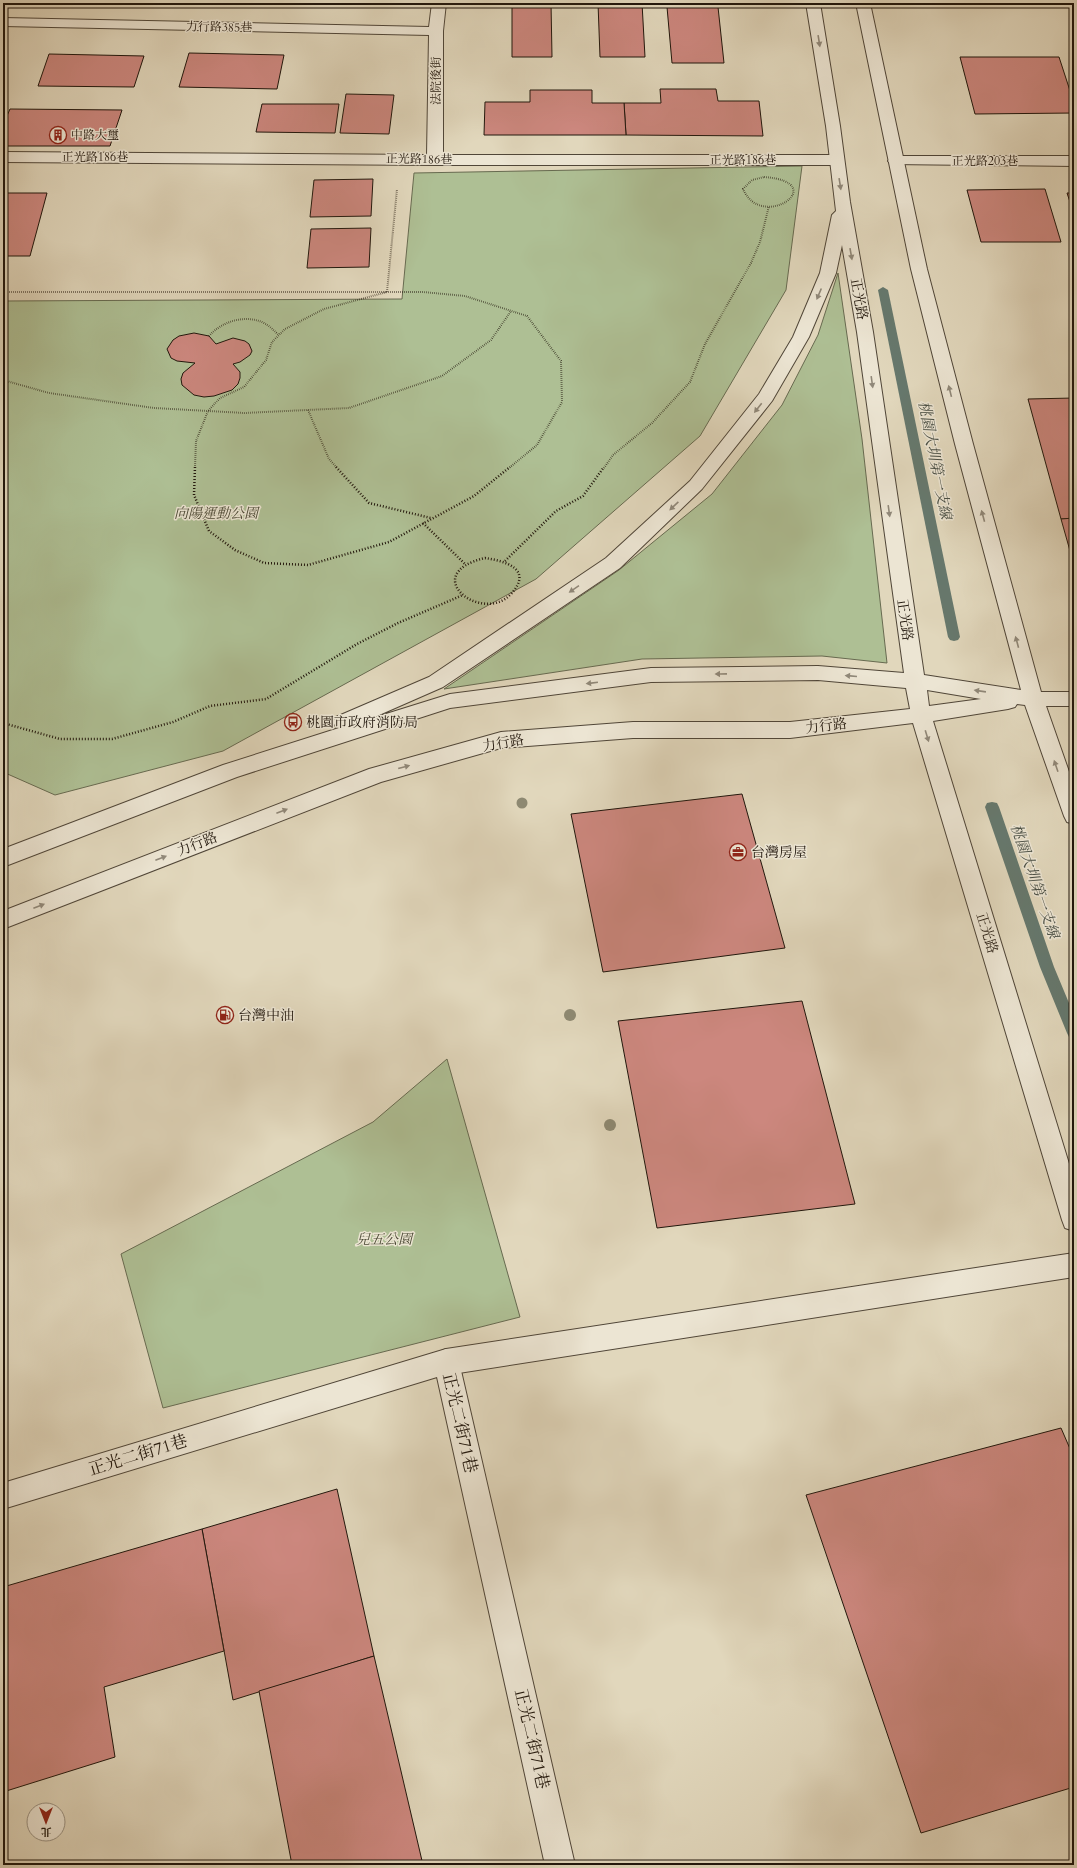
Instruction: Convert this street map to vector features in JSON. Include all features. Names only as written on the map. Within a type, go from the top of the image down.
[{"type":"street","name":"法院後街","points":[[435,160],[436,31],[439,3]]},
{"type":"street","name":"正光路","points":[[813,3],[833,126],[842,202],[865,332],[914,681],[921,715],[1074,1220]]},
{"type":"street","points":[[863,3],[921,277],[1032,699],[1074,816]]},
{"type":"street","name":"力行路385巷","points":[[3,22],[436,31]]},
{"type":"street","name":"正光路186巷","points":[[3,156],[435,160],[836,160]]},
{"type":"street","name":"正光路203巷","points":[[896,161],[1074,161]]},
{"type":"street","points":[[230,771],[436,682],[613,563],[696,486],[766,397],[801,337],[828,273],[842,202]]},
{"type":"street","name":"力行路","points":[[3,858],[230,771],[450,701],[651,675],[818,673],[914,681],[1032,699]]},
{"type":"street","name":"力行路","points":[[3,920],[376,775],[501,740],[633,730],[790,730],[921,715],[1032,699],[1074,699]]},
{"type":"street","points":[[446,1362],[1074,1265]]},
{"type":"street","name":"正光二街71巷","points":[[3,1496],[446,1362],[560,1865]]},
{"type":"path","points":[[387,292],[400,159]]},
{"type":"path","points":[[505,561],[556,511],[583,496],[613,455],[652,423],[690,382],[705,344],[751,263],[760,242],[769,206]]},
{"type":"path","points":[[3,292],[387,292],[423,292],[465,296],[527,316],[561,361],[562,402],[537,445],[474,496],[389,542],[308,565],[264,563],[235,550],[209,531],[194,495],[196,441],[208,411],[220,398],[244,387],[266,360],[272,342],[285,329],[324,309],[387,292]]},
{"type":"path","points":[[3,380],[49,393],[154,408],[244,414],[349,408],[442,376],[491,340],[511,311]]},
{"type":"path","points":[[209,336],[218,327],[239,318],[263,322],[279,335]]},
{"type":"path","points":[[308,410],[329,459],[369,503],[432,518]]},
{"type":"path","points":[[423,523],[465,564]]},
{"type":"path","points":[[495,558],[505,561],[513,566],[518,572],[519,580],[518,587],[513,594],[505,599],[485,603],[475,601],[463,595],[455,585],[459,570],[465,564],[474,559],[495,558]]},
{"type":"path","points":[[3,723],[60,739],[112,739],[173,722],[210,706],[266,699],[357,644],[398,623],[463,595]]},
{"type":"green space","name":"向陽運動公園","points":[[802,166],[786,290],[700,436],[536,579],[223,751],[55,795],[3,772],[3,301],[402,299],[414,173]]},
{"type":"green space","points":[[838,273],[862,439],[887,663],[822,656],[642,659],[444,689],[619,570],[712,494],[782,405],[818,335]]},
{"type":"green space","name":"兒五公園","points":[[447,1059],[520,1317],[163,1408],[121,1254],[373,1122]]},
{"type":"building","points":[[512,3],[551,3],[552,57],[512,57]]},
{"type":"building","points":[[598,3],[642,3],[645,57],[600,57]]},
{"type":"building","points":[[667,7],[718,7],[724,63],[672,63]]},
{"type":"building","points":[[189,53],[284,55],[277,89],[179,87]]},
{"type":"building","points":[[49,54],[144,56],[134,87],[38,86]]},
{"type":"building","points":[[960,57],[1059,57],[1074,103],[1074,113],[975,114]]},
{"type":"building","points":[[660,89],[716,89],[718,101],[759,101],[763,136],[626,135],[624,103],[661,103]]},
{"type":"building","points":[[530,90],[592,90],[592,103],[624,103],[626,135],[484,135],[485,102],[530,102]]},
{"type":"building","points":[[346,94],[394,95],[389,134],[340,133]]},
{"type":"building","points":[[262,104],[339,104],[335,133],[256,132]]},
{"type":"building","name":"中路大璽","points":[[10,109],[122,110],[110,146],[3,146],[3,125]]},
{"type":"building","points":[[373,179],[371,216],[310,217],[314,180]]},
{"type":"building","points":[[1045,189],[1061,242],[981,242],[967,190]]},
{"type":"building","points":[[3,193],[47,193],[30,256],[3,256]]},
{"type":"building","points":[[1067,193],[1074,193],[1074,214]]},
{"type":"building","points":[[371,228],[369,267],[307,268],[311,229]]},
{"type":"building","points":[[194,333],[209,336],[216,344],[233,338],[245,341],[249,344],[252,351],[250,355],[240,362],[233,364],[240,372],[240,378],[238,384],[232,390],[214,396],[204,397],[194,395],[182,385],[181,379],[183,373],[195,363],[177,361],[171,358],[167,349],[173,340],[179,336]]},
{"type":"building","points":[[1074,398],[1074,518],[1061,519],[1028,399]]},
{"type":"building","points":[[1074,518],[1074,565],[1061,519]]},
{"type":"building","points":[[742,794],[785,948],[603,972],[571,814]]},
{"type":"building","points":[[802,1001],[855,1204],[657,1228],[618,1021]]},
{"type":"building","points":[[1061,1428],[1074,1458],[1074,1787],[921,1833],[806,1495]]},
{"type":"building","points":[[337,1489],[374,1656],[233,1700],[202,1529]]},
{"type":"building","points":[[202,1529],[224,1651],[104,1687],[115,1757],[3,1792],[3,1587]]},
{"type":"building","points":[[374,1656],[423,1865],[292,1865],[259,1691]]},
{"type":"waterway","name":"桃園大圳第一支線","points":[[883,290],[954,637]]},
{"type":"waterway","name":"桃園大圳第一支線","points":[[992,807],[1047,967],[1074,1033]]},
{"type":"place","name":"中路大璽","points":[[58,135]]},
{"type":"place","name":"桃園市政府消防局","points":[[293,722]]},
{"type":"place","name":"台灣房屋","points":[[738,852]]},
{"type":"place","name":"台灣中油","points":[[225,1015]]}]
